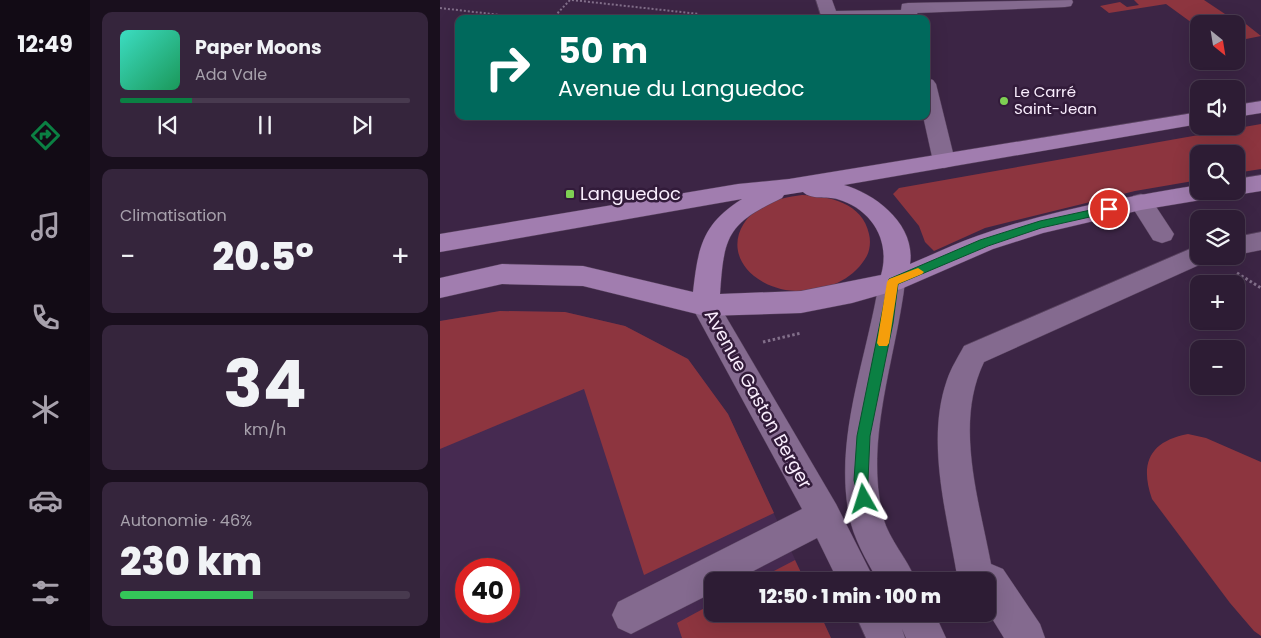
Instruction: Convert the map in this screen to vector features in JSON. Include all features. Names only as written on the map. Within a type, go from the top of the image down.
[{"type":"main road","points":[[1245,110],[1261,107]]},
{"type":"main road","points":[[440,243],[728,194],[790,187],[1190,120]]},
{"type":"main road","points":[[1245,185],[1261,182]]},
{"type":"main road","name":"Avenue Gaston Berger","points":[[705,306],[711,253],[716,235],[737,214],[761,198],[790,187],[840,192],[866,203],[878,214],[895,240],[898,256],[892,282]]},
{"type":"main road","points":[[440,288],[502,274],[583,276],[705,306],[801,302],[852,293],[892,282],[984,243],[1040,225],[1141,202],[1190,194]]},
{"type":"street","points":[[824,0],[830,15]]},
{"type":"street","points":[[843,15],[1065,2]]},
{"type":"street","points":[[930,101],[944,161]]},
{"type":"street","points":[[1141,202],[1162,234]]},
{"type":"street","points":[[1245,244],[1261,241]]},
{"type":"street","points":[[975,572],[957,464],[955,417],[962,381],[974,354],[1190,258]]},
{"type":"street","name":"Avenue Gaston Berger","points":[[892,282],[887,323],[863,436],[861,480],[866,518],[893,572]]},
{"type":"street","name":"Avenue Gaston Berger","points":[[705,306],[824,516],[852,572]]},
{"type":"street","points":[[631,615],[824,516]]},
{"type":"street","points":[[996,591],[1026,638]]},
{"type":"street","points":[[878,622],[886,638]]},
{"type":"street","points":[[918,622],[927,638]]},
{"type":"path","points":[[556,15],[571,0],[699,15]]},
{"type":"path","points":[[440,8],[500,15]]},
{"type":"shaded area","points":[[1134,0],[1204,0],[1226,15],[1190,15],[1190,21],[1166,4],[1109,13],[1100,6],[1120,2],[1127,7],[1139,5]]},
{"type":"shaded area","points":[[1245,23],[1261,36],[1245,39]]},
{"type":"shaded area","points":[[1261,124],[1261,169],[1245,172],[1245,145],[1190,145],[1190,182],[1135,191],[985,228],[934,251],[925,242],[919,226],[893,194],[899,188],[1199,135],[1245,135],[1245,127]]},
{"type":"shaded area","points":[[802,195],[823,197],[852,208],[866,223],[870,237],[870,247],[865,259],[845,279],[832,285],[804,291],[776,287],[763,282],[744,265],[737,245],[743,224],[762,206],[777,200]]},
{"type":"shaded area","points":[[500,311],[565,312],[625,326],[688,359],[728,414],[801,572],[704,572],[704,622],[824,622],[831,638],[440,638],[440,321]]},
{"type":"shaded area","points":[[500,311],[565,312],[625,326],[688,359],[728,414],[774,513],[644,575],[584,389],[440,449],[440,321]]},
{"type":"shaded area","points":[[1188,434],[1206,438],[1261,462],[1261,636],[1254,631],[1230,603],[1152,499],[1147,474],[1151,455],[1165,442]]},
{"type":"shaded area","points":[[795,560],[801,572],[772,572]]},
{"type":"shaded area","points":[[704,608],[704,622],[824,622],[831,638],[682,638],[677,623]]},
{"type":"slow traffic","points":[[883,343],[889,313],[892,282],[918,272]]},
{"type":"place","name":"Le Carré Saint-Jean","points":[[1004,101]]},
{"type":"place","name":"Languedoc","points":[[570,194]]},
{"type":"route","points":[[864,499],[861,480],[863,436],[889,313],[892,282],[984,243],[1040,225],[1109,209]]}]
